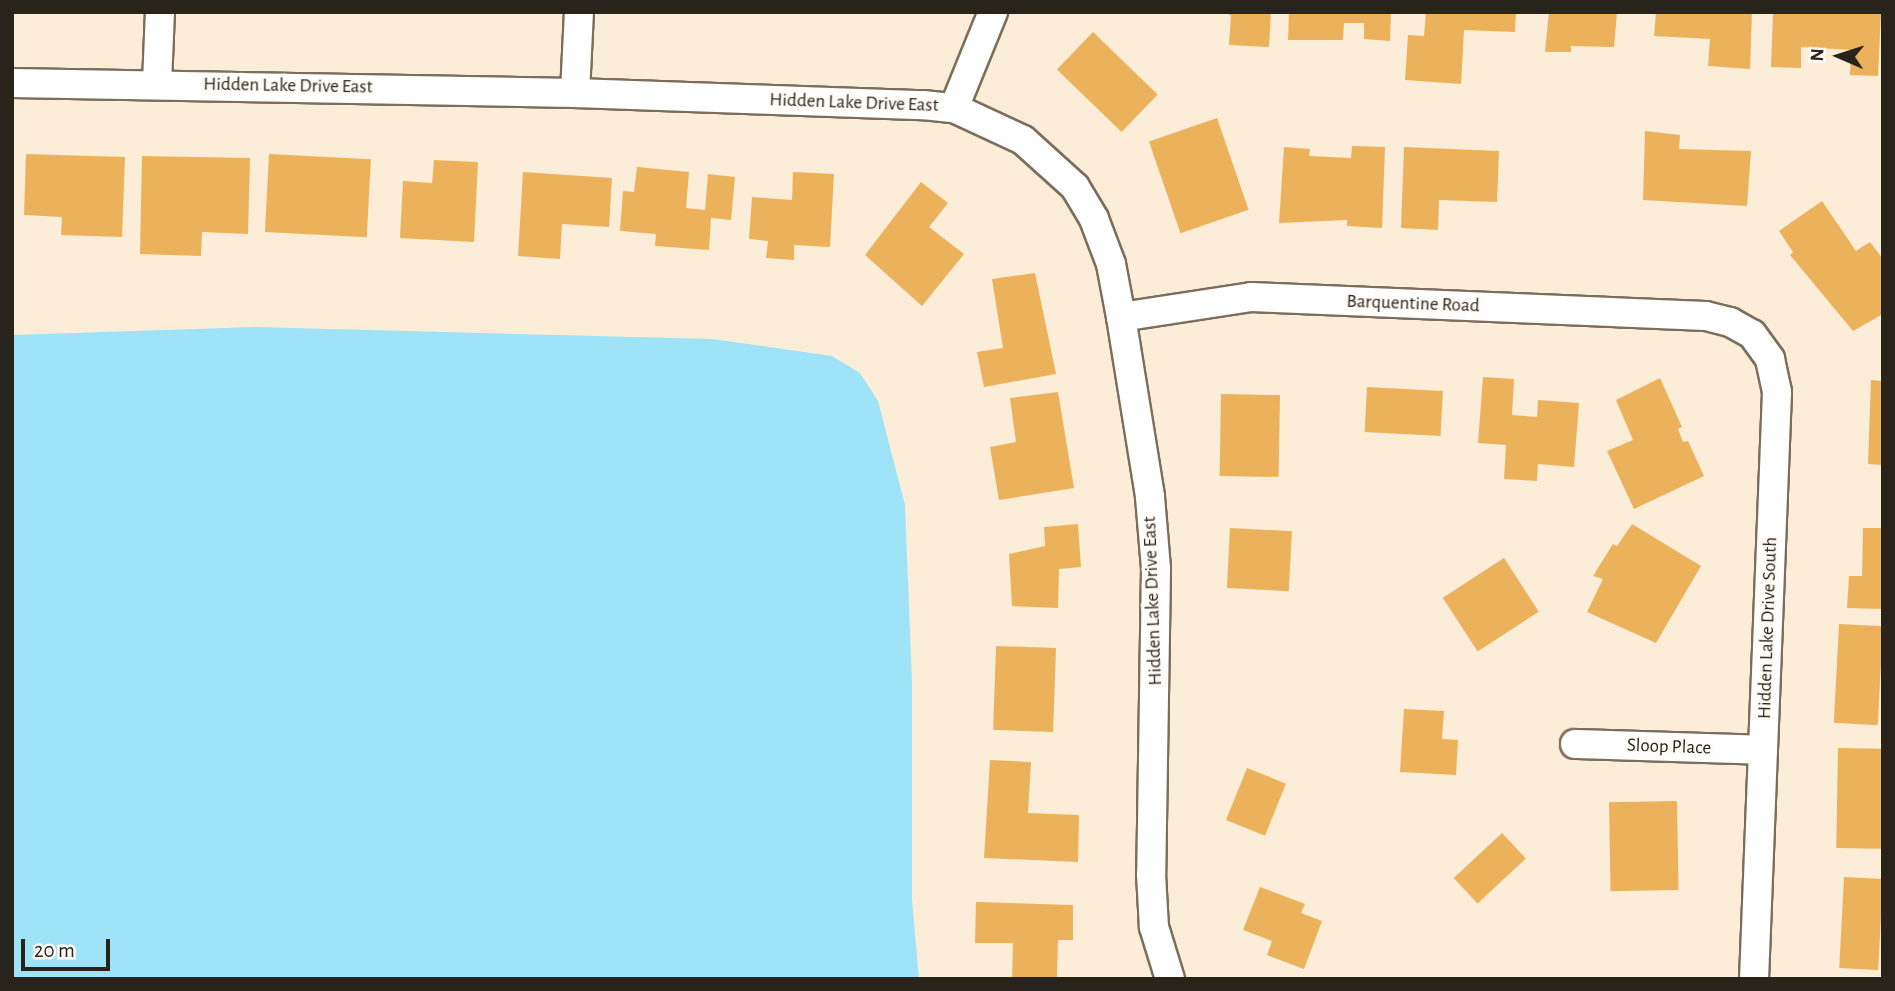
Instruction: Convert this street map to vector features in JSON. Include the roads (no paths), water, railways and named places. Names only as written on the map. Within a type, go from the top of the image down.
[{"type":"street","points":[[157,83],[160,12]]},
{"type":"street","points":[[575,93],[579,12]]},
{"type":"street","points":[[954,108],[993,12]]},
{"type":"street","name":"Hidden Lake Drive East","points":[[12,83],[157,83],[575,93],[954,108],[1023,140],[1075,187],[1094,219],[1111,264],[1121,317],[1150,497],[1156,569],[1151,874],[1154,927],[1170,979]]},
{"type":"street","name":"Barquentine Road","points":[[1121,317],[1251,297],[1706,316]]},
{"type":"street","name":"Hidden Lake Drive South","points":[[1706,316],[1730,321],[1752,334],[1770,359],[1777,392],[1754,979]]},
{"type":"street","name":"Sloop Place","points":[[1575,744],[1763,750]]},
{"type":"water","points":[[255,327],[712,339],[832,356],[860,373],[878,401],[905,505],[912,682],[912,900],[919,979],[12,979],[12,335]]}]
